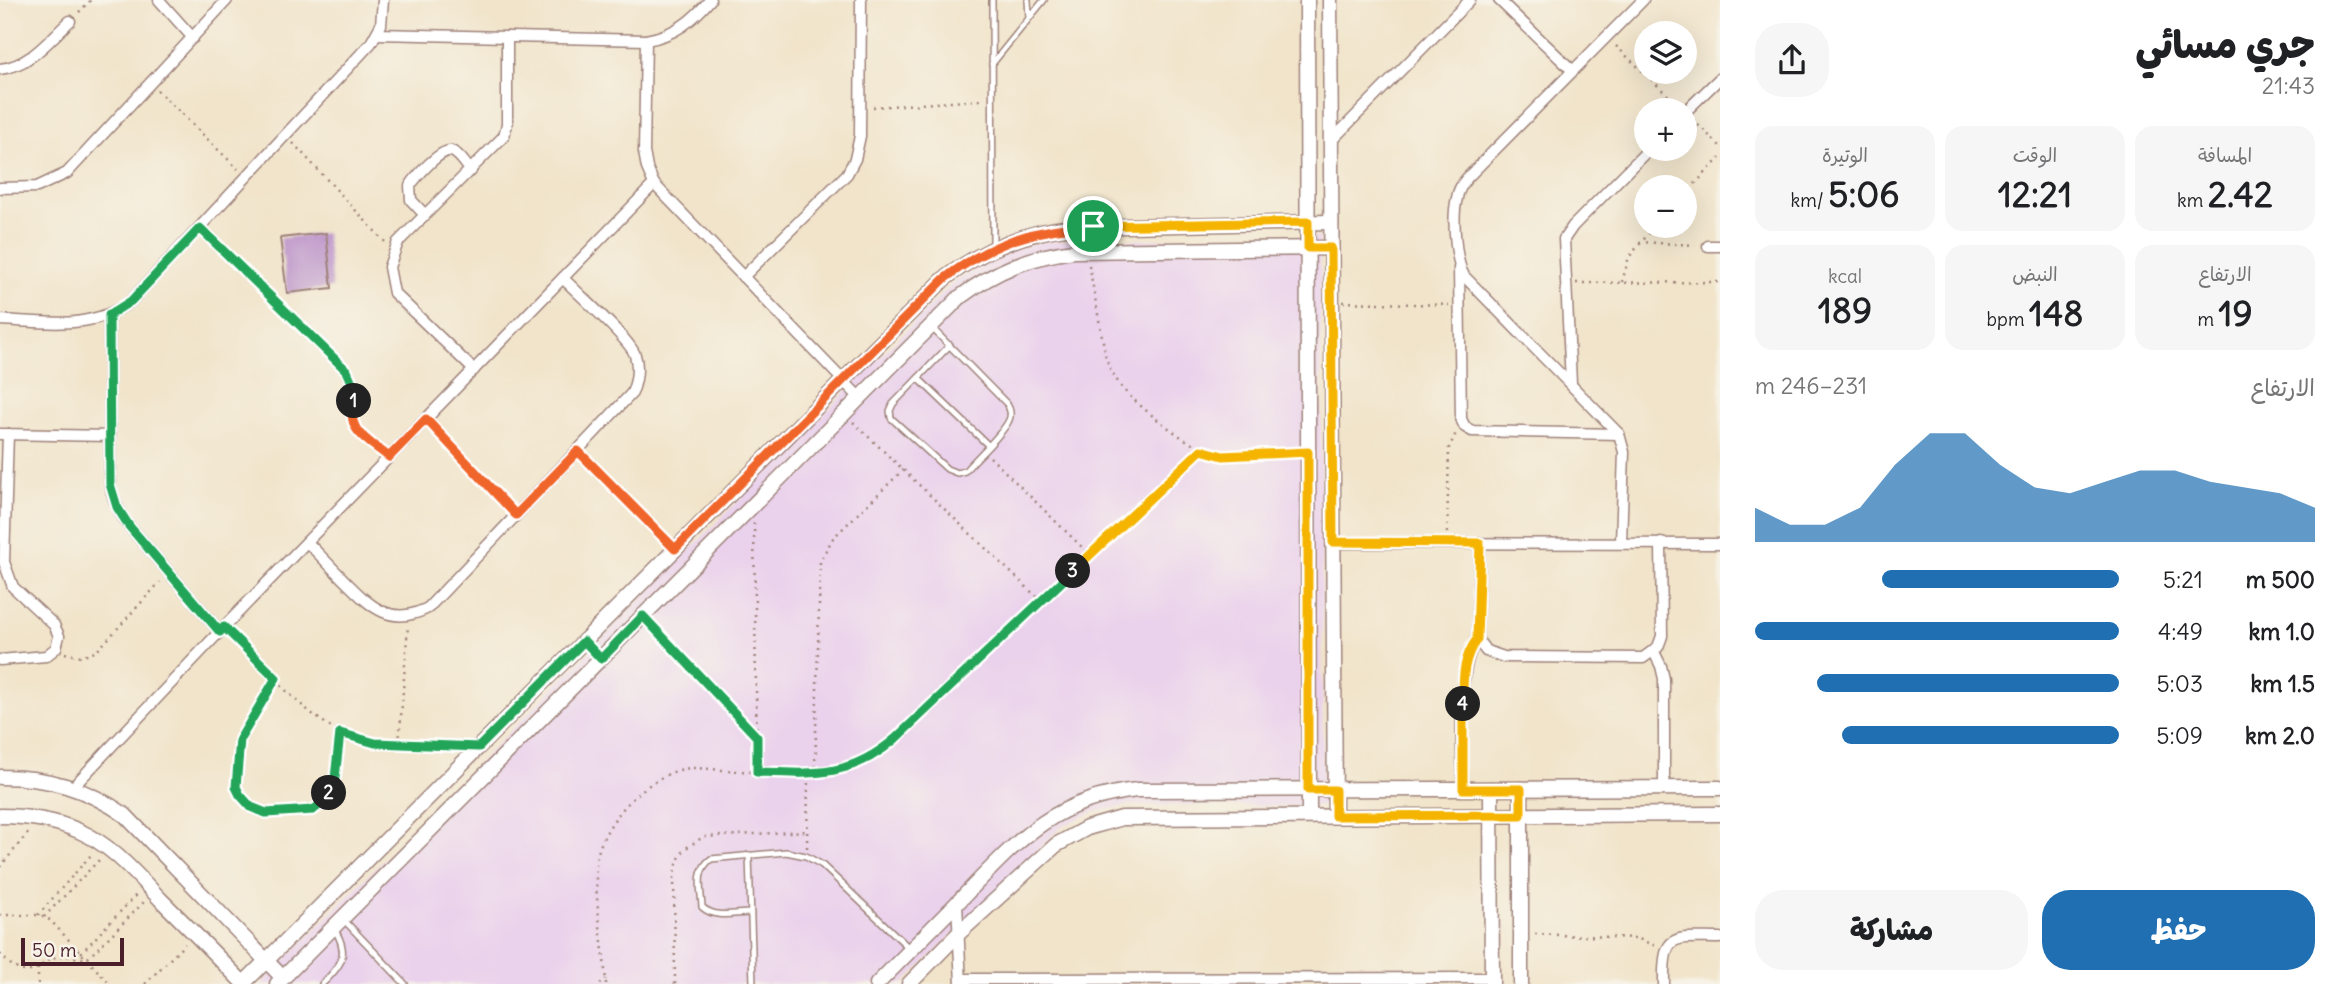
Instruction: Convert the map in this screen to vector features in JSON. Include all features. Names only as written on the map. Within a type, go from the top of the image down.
[{"type":"street","points":[[159,0],[193,38]]},
{"type":"street","points":[[0,188],[37,187],[67,173],[227,0]]},
{"type":"street","points":[[0,320],[75,323],[109,315],[131,301],[365,51],[377,34],[383,15],[383,0]]},
{"type":"street","points":[[377,34],[646,40],[666,35],[684,26],[710,0]]},
{"type":"street","points":[[743,277],[847,174],[858,151],[861,0]]},
{"type":"street","points":[[1307,0],[1308,816]]},
{"type":"street","points":[[1330,0],[1335,816]]},
{"type":"street","points":[[1331,141],[1471,0]]},
{"type":"street","points":[[1499,0],[1573,71]]},
{"type":"street","points":[[1619,434],[1472,430],[1465,427],[1461,419],[1459,262],[1455,211],[1461,186],[1466,178],[1643,0]]},
{"type":"street","points":[[0,69],[23,63],[70,21]]},
{"type":"street","points":[[474,370],[394,293],[389,267],[398,242],[500,142],[506,130],[507,37]]},
{"type":"street","points":[[646,40],[644,152],[654,184],[860,398]]},
{"type":"street","points":[[1697,99],[1720,78]]},
{"type":"street","points":[[425,215],[411,200],[410,186],[440,154],[450,151],[456,153],[471,171]]},
{"type":"street","points":[[1571,383],[1563,244],[1569,230],[1637,161]]},
{"type":"street","points":[[73,787],[222,629],[654,184]]},
{"type":"street","points":[[0,816],[39,819],[64,825],[105,846],[243,984],[944,279],[976,256],[1030,234],[1072,227],[1331,222]]},
{"type":"street","points":[[1708,246],[1720,246]]},
{"type":"street","points":[[0,777],[41,779],[73,787],[113,807],[136,825],[266,961],[280,981],[961,297],[1004,269],[1045,256],[1087,251],[1331,248]]},
{"type":"street","points":[[1459,262],[1469,282],[1619,434],[1624,452],[1621,543]]},
{"type":"street","points":[[307,542],[370,606],[388,614],[408,615],[428,608],[626,401],[635,383],[637,364],[632,346],[563,278]]},
{"type":"street","points":[[109,315],[110,484],[117,507],[129,526],[169,573],[222,629]]},
{"type":"street","points":[[0,660],[46,656],[58,643],[57,631],[18,593],[9,579],[4,562],[4,434],[110,436]]},
{"type":"street","points":[[1333,542],[1720,544]]},
{"type":"street","points":[[1463,789],[1463,675],[1469,652],[1477,639],[1480,543]]},
{"type":"street","points":[[1477,639],[1486,652],[1504,657],[1643,658],[1654,652],[1662,636],[1661,543]]},
{"type":"street","points":[[584,641],[601,659]]},
{"type":"street","points":[[1654,652],[1664,679],[1664,789]]},
{"type":"street","points":[[877,984],[1016,843],[1058,812],[1097,797],[1138,790],[1720,788]]},
{"type":"street","points":[[957,903],[961,982],[1492,981],[1491,789]]},
{"type":"street","points":[[1521,789],[1521,984]]},
{"type":"street","points":[[909,984],[959,933],[1056,845],[1087,828],[1122,818],[1720,814]]},
{"type":"street","points":[[1664,984],[1665,951],[1671,943],[1679,938],[1720,937]]},
{"type":"lane","points":[[992,0],[993,247]]},
{"type":"lane","points":[[1028,0],[1029,19]]},
{"type":"lane","points":[[992,64],[1044,0]]},
{"type":"lane","points":[[931,327],[950,345],[1009,409],[1009,420],[965,471],[952,472],[891,418],[890,411],[893,404],[950,345]]},
{"type":"lane","points":[[918,378],[985,448]]},
{"type":"lane","points":[[643,616],[711,688]]},
{"type":"lane","points":[[750,913],[715,914],[702,907],[700,874],[704,865],[711,859],[749,855],[786,852],[806,856],[822,865],[911,950]]},
{"type":"lane","points":[[749,855],[753,984]]},
{"type":"lane","points":[[322,984],[339,967],[343,957],[338,923]]},
{"type":"lane","points":[[338,923],[405,984]]},
{"type":"path","points":[[70,21],[92,0]]},
{"type":"path","points":[[1606,36],[1670,98]]},
{"type":"path","points":[[150,83],[247,178]]},
{"type":"path","points":[[860,107],[992,99]]},
{"type":"path","points":[[1697,124],[1720,146]]},
{"type":"path","points":[[286,136],[393,250]]},
{"type":"path","points":[[1697,182],[1720,158]]},
{"type":"path","points":[[200,228],[347,371],[353,381],[355,394],[351,416],[354,426],[389,457]]},
{"type":"path","points":[[1622,283],[1629,257],[1643,238]]},
{"type":"path","points":[[1639,242],[1708,246]]},
{"type":"path","points":[[1087,251],[1106,358],[1126,392],[1201,450],[1223,456],[1308,452]]},
{"type":"path","points":[[1565,283],[1720,282]]},
{"type":"path","points":[[1332,302],[1459,306]]},
{"type":"path","points":[[845,414],[1041,601]]},
{"type":"path","points":[[426,419],[516,515]]},
{"type":"path","points":[[1447,543],[1449,448],[1453,437],[1465,427]]},
{"type":"path","points":[[985,448],[1090,555]]},
{"type":"path","points":[[606,984],[596,866],[601,842],[612,821],[626,804],[649,786],[688,768],[815,774],[845,769],[884,748],[1201,450]]},
{"type":"path","points":[[578,451],[675,549]]},
{"type":"path","points":[[815,774],[820,561],[833,538],[903,470]]},
{"type":"path","points":[[754,505],[757,772]]},
{"type":"path","points":[[56,648],[78,656],[96,652],[169,573]]},
{"type":"path","points":[[399,743],[408,615]]},
{"type":"path","points":[[222,629],[316,719],[340,733],[375,743],[479,747]]},
{"type":"path","points":[[276,678],[244,731],[239,747],[236,787],[251,807],[266,813],[318,807],[328,795],[335,778],[340,733]]},
{"type":"path","points":[[711,688],[757,737]]},
{"type":"path","points":[[806,856],[808,774]]},
{"type":"path","points":[[0,867],[39,819]]},
{"type":"path","points":[[37,915],[105,846]]},
{"type":"path","points":[[44,917],[105,846]]},
{"type":"path","points":[[81,953],[149,888]]},
{"type":"path","points":[[87,959],[149,888]]},
{"type":"path","points":[[0,915],[44,917],[55,924],[110,984]]},
{"type":"path","points":[[1521,933],[1636,939],[1665,951]]},
{"type":"path","points":[[145,984],[195,934]]},
{"type":"path","points":[[0,954],[17,969],[29,971],[60,956],[87,959]]},
{"type":"path","points":[[38,968],[38,984]]},
{"type":"path","points":[[600,984],[606,979]]},
{"type":"shaded area","points":[[1320,237],[1323,806],[1129,805],[1094,812],[1077,819],[1061,827],[903,984],[261,984],[949,287],[976,266],[1006,251],[1043,241]]},
{"type":"building","points":[[326,233],[332,288],[287,293],[280,238]]},
{"type":"route","points":[[1308,222],[1308,248],[1331,248],[1333,542],[1480,543],[1477,639],[1466,659],[1463,675],[1463,789],[1521,789],[1521,815],[1335,816],[1335,790],[1308,790],[1308,452],[1223,456],[1201,450],[895,739],[872,756],[845,769],[815,774],[757,772],[757,737],[643,616],[601,659],[584,641],[479,747],[375,743],[340,733],[335,778],[328,795],[318,807],[313,810],[266,813],[251,807],[240,795],[236,787],[240,739],[276,678],[224,627],[220,632],[129,526],[117,507],[110,484],[109,315],[131,301],[200,228],[347,371],[353,381],[355,394],[351,421],[389,457],[426,419],[516,515],[578,451],[675,549],[944,279],[976,256],[1011,240],[1051,229],[1093,226],[1308,222]]}]
